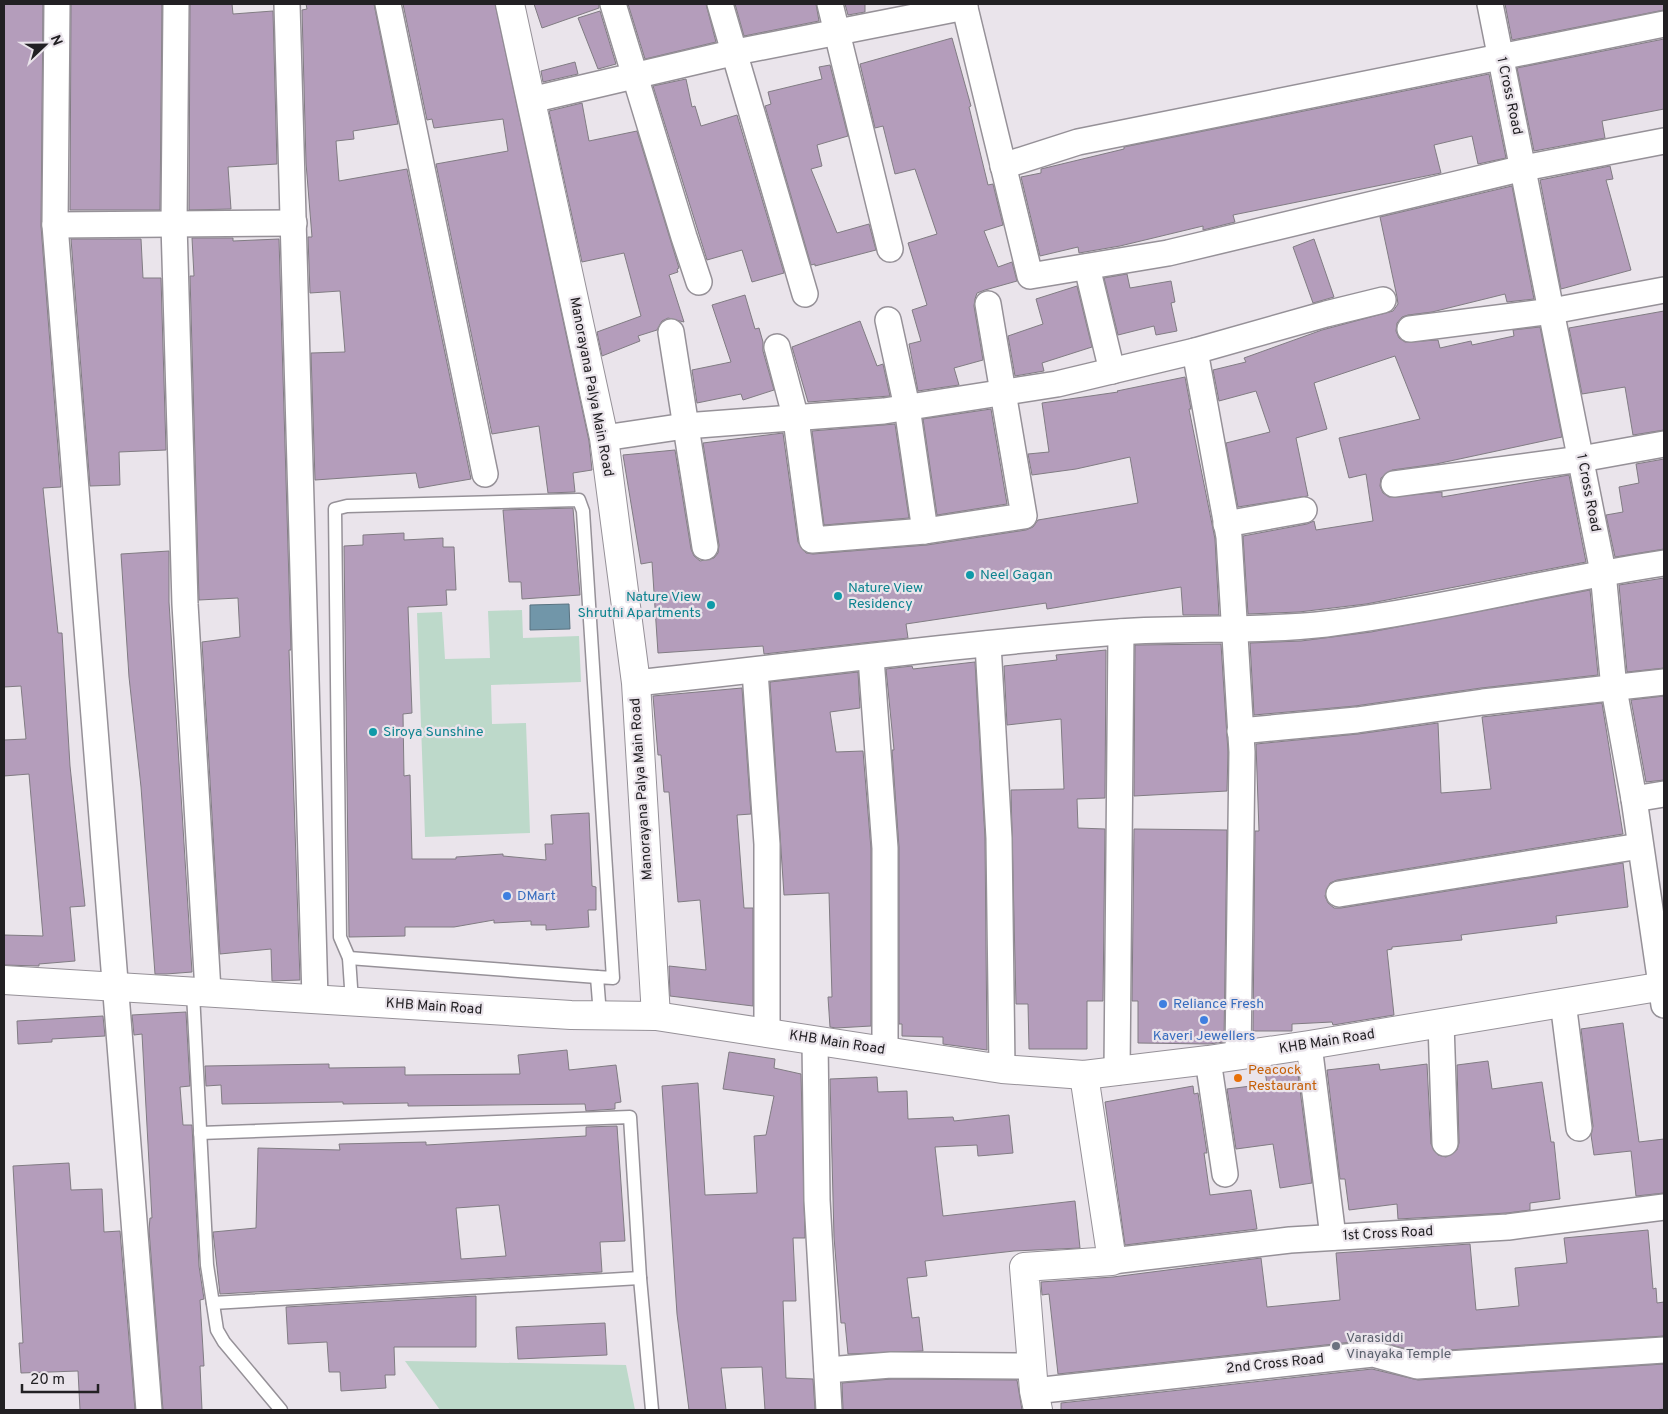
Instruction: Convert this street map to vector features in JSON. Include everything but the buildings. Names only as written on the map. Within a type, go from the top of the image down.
[{"type":"main road","name":"Manorayana Palya Main Road","points":[[510,4],[604,438],[636,683],[656,1016]]},
{"type":"main road","name":"KHB Main Road","points":[[4,980],[571,1015],[656,1016],[1002,1069],[1084,1075],[1238,1056],[1563,1002],[1664,992]]},
{"type":"main road","points":[[1034,1389],[1024,1267],[1112,1261],[1084,1075]]},
{"type":"street","points":[[57,4],[55,225],[149,1410]]},
{"type":"street","points":[[176,4],[174,224],[185,604],[200,992]]},
{"type":"street","points":[[287,4],[315,999]]},
{"type":"street","points":[[388,4],[485,474]]},
{"type":"street","points":[[613,4],[699,282]]},
{"type":"street","points":[[720,4],[736,52],[805,294]]},
{"type":"street","points":[[830,4],[890,250]]},
{"type":"street","name":"1 Cross Road","points":[[1490,4],[1603,572],[1614,689],[1634,799],[1664,992]]},
{"type":"street","points":[[532,100],[736,52],[838,34],[964,6],[1030,276],[1217,242],[1524,168],[1664,142]]},
{"type":"street","points":[[1003,166],[1078,142],[1664,24]]},
{"type":"street","points":[[55,225],[294,223]]},
{"type":"street","points":[[1087,267],[1112,371]]},
{"type":"street","points":[[1410,329],[1552,311],[1664,290]]},
{"type":"street","points":[[604,438],[685,426],[796,419],[907,408],[1057,384],[1195,351],[1383,300]]},
{"type":"street","points":[[777,348],[796,419],[812,540],[925,531],[1024,516],[988,304]]},
{"type":"street","points":[[888,320],[907,408],[925,531]]},
{"type":"street","points":[[671,332],[705,547]]},
{"type":"street","points":[[1195,351],[1229,537],[1240,731],[1238,1056]]},
{"type":"street","points":[[1394,484],[1581,459],[1664,444]]},
{"type":"street","points":[[1226,524],[1304,510]]},
{"type":"street","points":[[636,683],[988,644],[1121,632],[1234,630],[1326,624],[1418,609],[1603,572],[1664,563]]},
{"type":"street","points":[[1117,1072],[1121,632]]},
{"type":"street","points":[[988,644],[999,838],[1002,1069]]},
{"type":"street","points":[[871,658],[885,848],[885,1051]]},
{"type":"street","points":[[755,671],[767,844],[767,1033]]},
{"type":"street","points":[[1240,731],[1358,720],[1483,702],[1664,682]]},
{"type":"street","points":[[1634,799],[1664,794]]},
{"type":"street","points":[[1339,894],[1640,846]]},
{"type":"street","points":[[1563,1002],[1579,1128]]},
{"type":"street","points":[[1441,1023],[1445,1143]]},
{"type":"street","points":[[815,1040],[817,1200],[829,1410]]},
{"type":"street","points":[[1309,1045],[1333,1237]]},
{"type":"street","points":[[1208,1060],[1225,1174]]},
{"type":"street","name":"1st Cross Road","points":[[1112,1261],[1290,1240],[1508,1227],[1664,1207]]},
{"type":"street","name":"2nd Cross Road","points":[[827,1370],[891,1365],[1034,1389],[1372,1354],[1417,1366],[1664,1350]]},
{"type":"lane","points":[[349,958],[613,978],[583,511],[579,500],[347,506],[335,509],[340,937],[349,958],[352,1002]]},
{"type":"lane","points":[[597,977],[600,1015]]},
{"type":"lane","points":[[200,992],[200,1133],[208,1265],[217,1330],[224,1342],[281,1410]]},
{"type":"lane","points":[[200,1133],[630,1117],[640,1278],[652,1410]]},
{"type":"lane","points":[[213,1303],[640,1278]]},
{"type":"green space","points":[[522,610],[523,638],[579,636],[581,682],[491,685],[492,724],[526,723],[530,833],[425,837],[417,613],[442,612],[445,659],[490,658],[488,611]]},
{"type":"green space","points":[[405,1361],[626,1365],[635,1410],[440,1410]]},
{"type":"water","points":[[569,604],[570,629],[530,630],[530,605]]},
{"type":"place","name":"Neel Gagan","points":[[970,575]]},
{"type":"place","name":"Nature View Residency","points":[[838,596]]},
{"type":"place","name":"Nature View Shruthi Apartments","points":[[711,605]]},
{"type":"place","name":"Siroya Sunshine","points":[[373,732]]},
{"type":"place","name":"DMart","points":[[507,896]]},
{"type":"place","name":"Reliance Fresh","points":[[1163,1004]]},
{"type":"place","name":"Kaveri Jewellers","points":[[1204,1020]]},
{"type":"place","name":"Peacock Restaurant","points":[[1238,1078]]},
{"type":"place","name":"Varasiddi Vinayaka Temple","points":[[1336,1346]]}]
